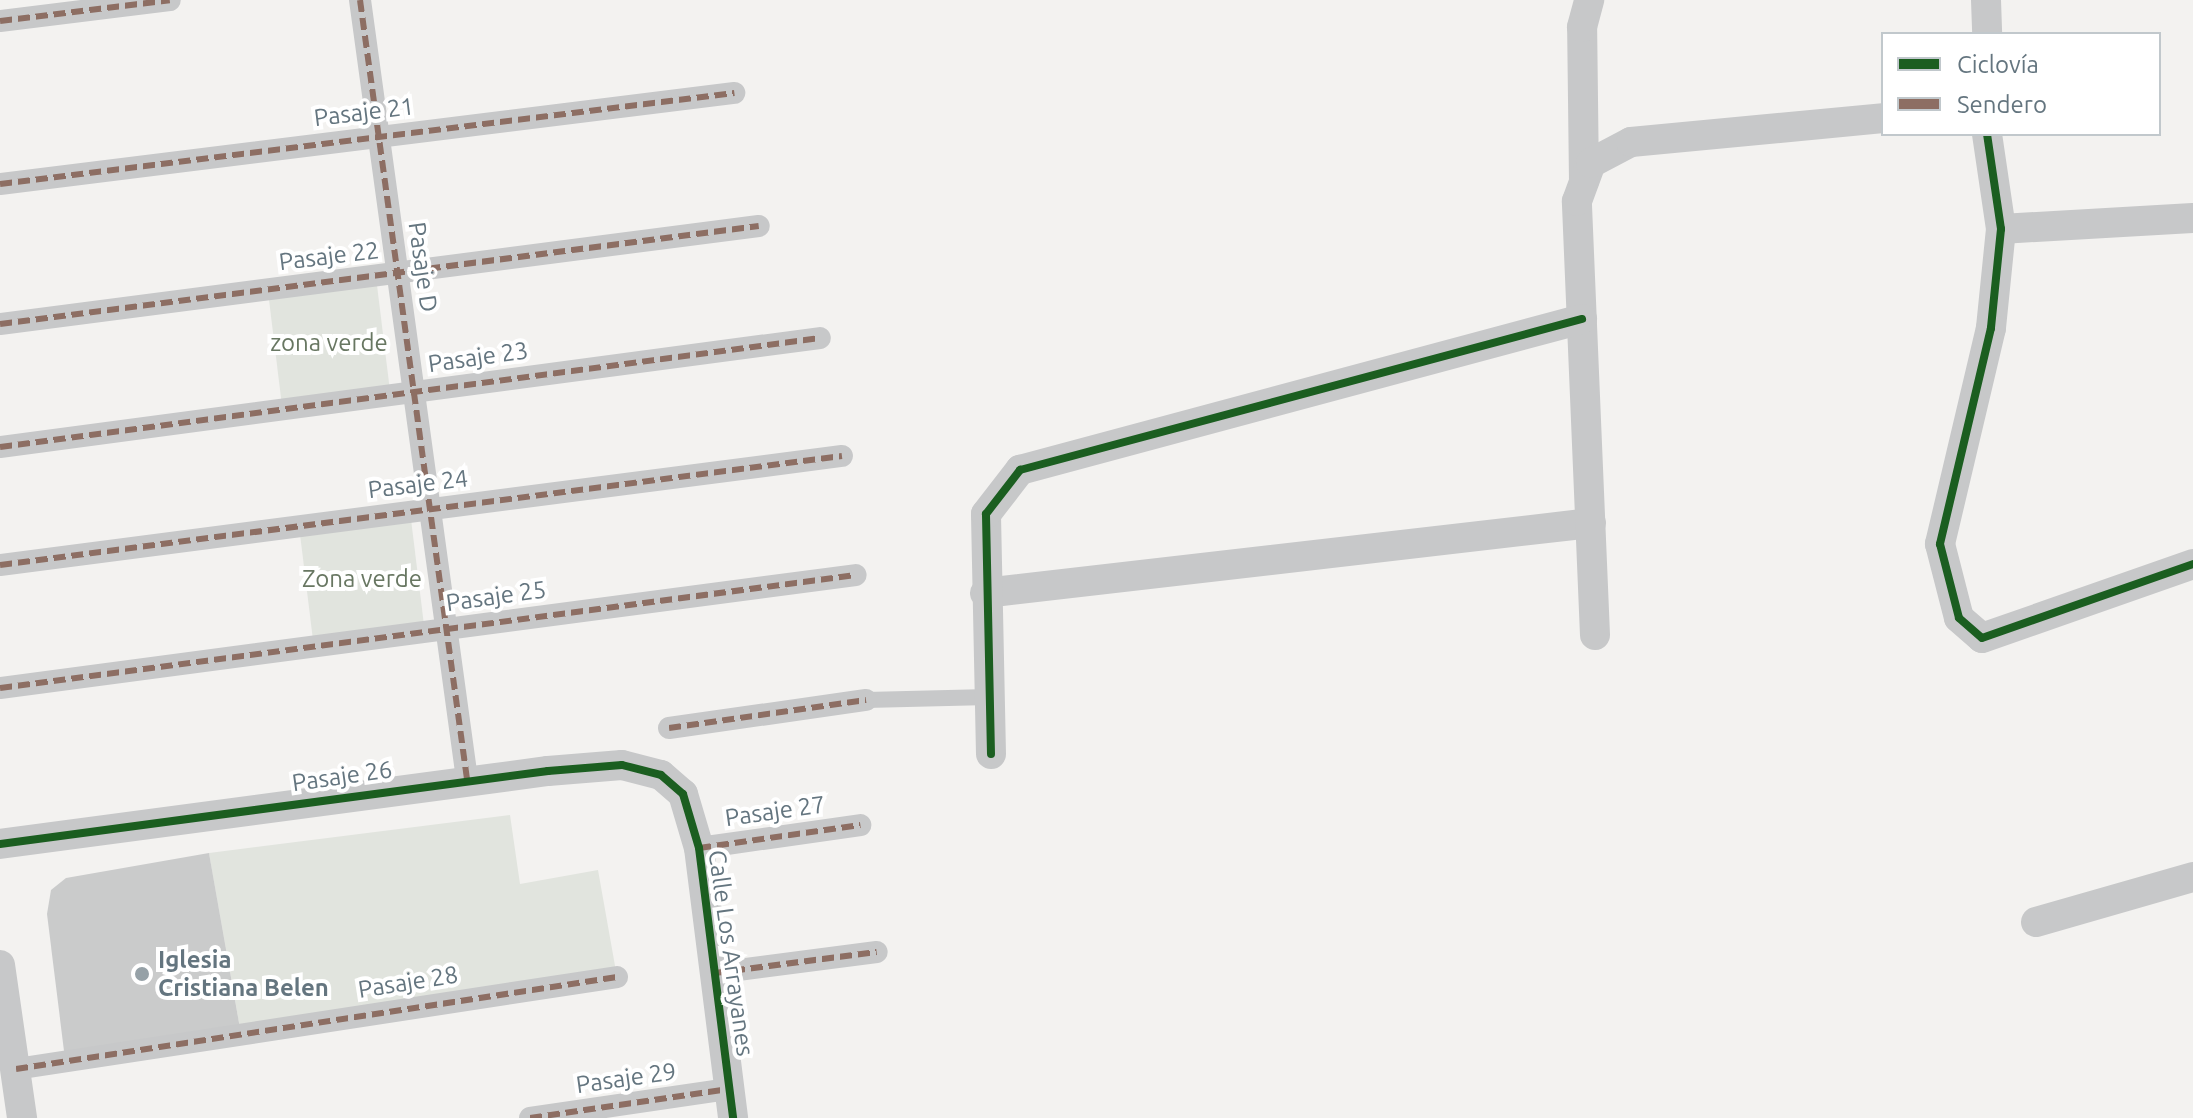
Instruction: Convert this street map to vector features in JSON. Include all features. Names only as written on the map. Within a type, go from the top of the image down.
[{"type":"street","points":[[0,21],[170,0]]},
{"type":"street","name":"Pasaje D","points":[[360,0],[467,779]]},
{"type":"street","points":[[1584,182],[1582,27],[1589,0]]},
{"type":"street","points":[[1986,0],[1987,32]]},
{"type":"street","name":"Pasaje 21","points":[[0,184],[734,93]]},
{"type":"street","points":[[1595,635],[1577,201],[1591,163],[1631,142],[1881,118]]},
{"type":"street","points":[[1987,136],[2001,229],[1991,328],[1940,544],[1959,618],[1982,638],[2193,564]]},
{"type":"street","points":[[2001,229],[2193,218]]},
{"type":"street","name":"Pasaje 22","points":[[0,324],[759,226]]},
{"type":"street","points":[[991,754],[985,593],[986,514],[1020,470],[1582,319]]},
{"type":"street","name":"Pasaje 23","points":[[0,447],[820,338]]},
{"type":"street","name":"Pasaje 24","points":[[0,565],[842,456]]},
{"type":"street","points":[[985,593],[1591,523]]},
{"type":"street","name":"Pasaje 25","points":[[0,688],[856,575]]},
{"type":"street","points":[[669,728],[866,700]]},
{"type":"street","name":"Pasaje 26","points":[[0,844],[467,779],[622,765],[661,775],[683,794]]},
{"type":"street","name":"Calle Los Arrayanes","points":[[683,794],[699,848],[731,1104]]},
{"type":"street","name":"Pasaje 27","points":[[699,848],[860,825]]},
{"type":"street","points":[[2036,922],[2193,877]]},
{"type":"street","points":[[715,973],[877,952]]},
{"type":"street","points":[[0,965],[22,1118]]},
{"type":"street","name":"Pasaje 28","points":[[16,1069],[617,977]]},
{"type":"street","name":"Pasaje 29","points":[[530,1118],[731,1104]]},
{"type":"lane","points":[[866,700],[989,697]]},
{"type":"green space","name":"zona verde","points":[[376,277],[391,395],[282,408],[268,290]]},
{"type":"green space","name":"Zona verde","points":[[410,511],[425,632],[314,646],[299,525]]},
{"type":"green space","points":[[510,815],[520,884],[598,870],[617,977],[241,1034],[209,853]]},
{"type":"building","name":"Iglesia Cristiana Belen","points":[[209,853],[241,1034],[65,1059],[47,914],[51,890],[66,878]]},
{"type":"marked path","points":[[0,21],[170,0]]},
{"type":"marked path","points":[[360,0],[467,779]]},
{"type":"marked path","points":[[0,184],[734,93]]},
{"type":"marked path","points":[[0,324],[759,226]]},
{"type":"marked path","points":[[0,447],[820,338]]},
{"type":"marked path","points":[[0,565],[842,456]]},
{"type":"marked path","points":[[0,688],[856,575]]},
{"type":"marked path","points":[[669,728],[866,700]]},
{"type":"marked path","points":[[699,848],[860,825]]},
{"type":"marked path","points":[[715,973],[877,952]]},
{"type":"marked path","points":[[16,1069],[617,977]]},
{"type":"marked path","points":[[530,1118],[729,1089]]},
{"type":"cycle path","points":[[1987,136],[2001,229],[1991,328],[1940,544],[1959,618],[1982,638],[2193,564]]},
{"type":"cycle path","points":[[991,754],[986,514],[1020,470],[1582,319]]},
{"type":"cycle path","points":[[0,844],[548,771],[622,765],[661,775],[683,794],[699,848],[733,1118]]},
{"type":"place","name":"Iglesia Cristiana Belen","points":[[142,974]]}]
